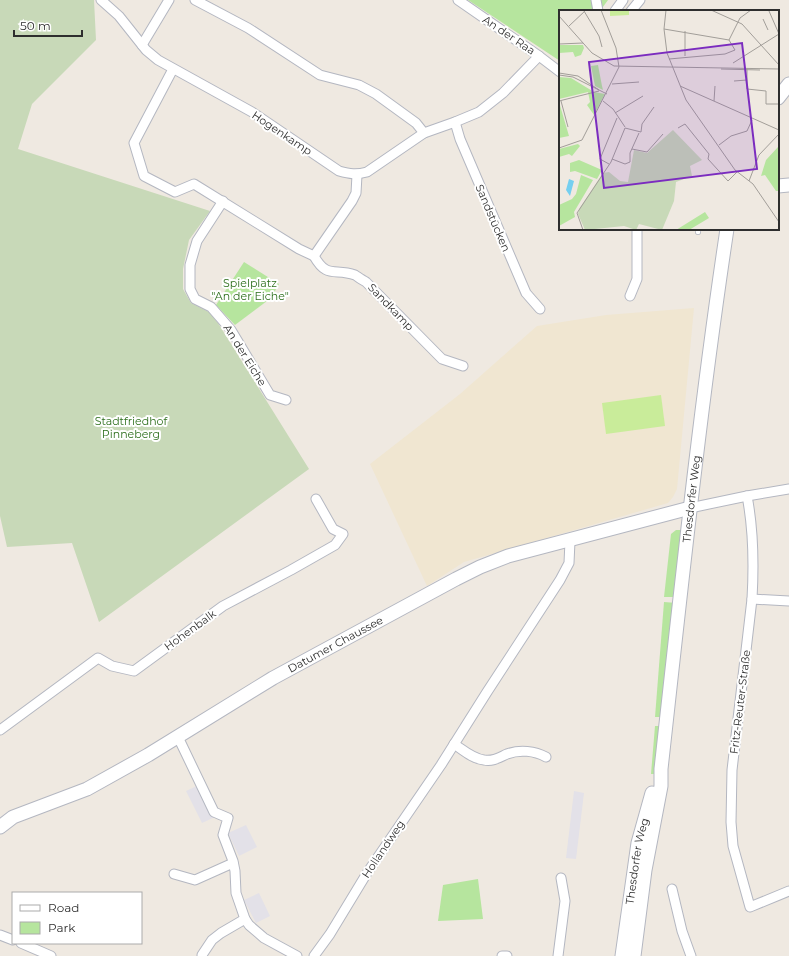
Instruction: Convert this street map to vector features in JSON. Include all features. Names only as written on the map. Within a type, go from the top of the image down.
[{"type":"street","name":"Hogenkamp","points":[[101,0],[119,16],[142,45],[158,60],[252,112],[339,171],[358,175]]},
{"type":"street","points":[[142,45],[169,0]]},
{"type":"street","points":[[195,0],[248,28],[320,75],[359,85],[376,94],[416,123],[424,133]]},
{"type":"street","name":"An der Raa","points":[[458,0],[559,71]]},
{"type":"street","points":[[596,0],[598,10]]},
{"type":"street","points":[[616,10],[623,0]]},
{"type":"street","points":[[632,10],[640,0]]},
{"type":"street","points":[[173,69],[134,143],[144,176],[175,192],[194,184],[299,249],[314,256],[352,202],[356,193],[358,175],[377,166],[424,133],[479,112],[496,100],[539,56]]},
{"type":"street","points":[[779,97],[789,84]]},
{"type":"street","name":"Sandstücken","points":[[455,122],[460,139],[526,293],[540,309]]},
{"type":"street","points":[[779,186],[789,185]]},
{"type":"street","name":"An der Eiche","points":[[223,201],[197,241],[190,265],[190,289],[195,299],[211,307],[231,330],[270,395],[286,400]]},
{"type":"street","points":[[630,296],[637,279],[636,230]]},
{"type":"street","name":"Thesdorfer Weg","points":[[634,956],[645,870],[661,786],[660,769],[690,508],[707,370],[727,230]]},
{"type":"street","name":"Sandkamp","points":[[314,256],[319,265],[325,270],[334,273],[355,275],[366,282],[442,359],[463,366]]},
{"type":"street","points":[[690,508],[789,489]]},
{"type":"street","name":"Fritz-Reuter-Straße","points":[[747,496],[754,543],[752,599],[732,770],[731,822],[733,846],[750,906],[789,890]]},
{"type":"street","name":"Hohenbalk","points":[[0,730],[98,658],[112,666],[134,671],[223,606],[335,545],[343,534],[332,529],[316,499]]},
{"type":"street","name":"Datumer Chaussee","points":[[0,827],[13,817],[87,789],[178,737],[273,678],[480,567],[508,556],[570,541],[690,508]]},
{"type":"street","name":"Hollandweg","points":[[314,956],[330,934],[366,873],[454,744],[560,580],[569,563],[570,541]]},
{"type":"street","points":[[752,599],[789,601]]},
{"type":"street","points":[[178,737],[214,812],[228,818],[223,835],[233,863],[236,893],[245,919],[249,925],[264,938],[297,956]]},
{"type":"street","points":[[454,744],[477,758],[485,761],[493,760],[509,753],[518,752],[536,752],[546,757]]},
{"type":"street","name":"Thesdorfer Weg","points":[[622,956],[638,842],[655,778],[660,769]]},
{"type":"street","points":[[174,874],[195,880],[233,863]]},
{"type":"street","points":[[558,956],[565,901],[561,878]]},
{"type":"street","points":[[672,889],[682,931],[690,956]]},
{"type":"street","points":[[202,955],[216,936],[245,919]]},
{"type":"street","points":[[0,935],[12,940]]},
{"type":"street","points":[[23,944],[51,956]]},
{"type":"street","points":[[502,956],[507,956]]},
{"type":"shaded area","points":[[694,308],[677,489],[668,503],[464,562],[427,586],[370,464],[460,394],[537,326],[606,315]]},
{"type":"shaded area","points":[[199,785],[215,817],[202,823],[186,791]]},
{"type":"shaded area","points":[[574,791],[584,793],[576,859],[566,858]]},
{"type":"shaded area","points":[[246,825],[257,847],[239,856],[228,833]]},
{"type":"shaded area","points":[[259,893],[270,916],[256,923],[244,900]]},
{"type":"green space","name":"Stadtfriedhof Pinneberg","points":[[0,0],[94,0],[96,40],[32,104],[18,149],[210,211],[189,240],[183,269],[183,289],[191,303],[209,312],[218,323],[309,469],[99,622],[72,543],[7,547],[0,516]]},
{"type":"green space","points":[[468,0],[608,0],[601,10],[559,10],[559,60]]},
{"type":"green space","name":"Spielplatz \"An der Eiche\"","points":[[244,262],[279,284],[271,298],[235,325],[216,305]]},
{"type":"green space","points":[[661,395],[665,426],[606,434],[602,403]]},
{"type":"green space","points":[[676,530],[683,530],[677,597],[664,597],[671,534]]},
{"type":"green space","points":[[664,602],[677,603],[662,717],[655,717]]},
{"type":"green space","points":[[655,726],[661,726],[654,774],[651,774]]},
{"type":"green space","points":[[478,879],[483,919],[438,921],[443,885]]}]
